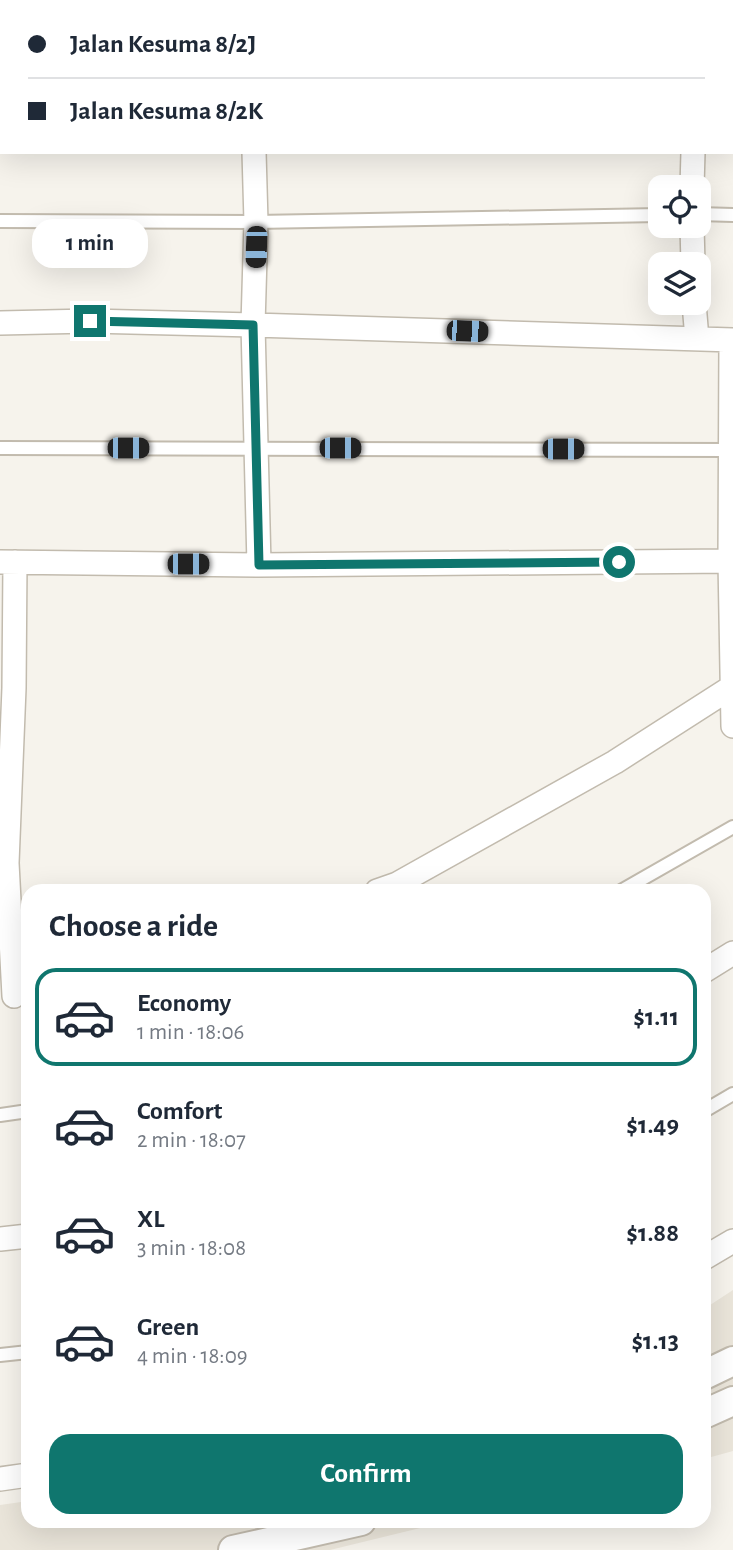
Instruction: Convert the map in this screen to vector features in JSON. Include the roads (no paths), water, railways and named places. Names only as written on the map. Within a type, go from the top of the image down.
[{"type":"street","points":[[254,154],[257,222],[253,325],[259,565]]},
{"type":"street","points":[[692,175],[693,154]]},
{"type":"street","points":[[695,315],[696,339]]},
{"type":"street","points":[[0,323],[90,321],[732,340],[730,561],[733,726]]},
{"type":"street","points":[[14,997],[7,863],[13,688],[7,562],[259,565],[730,561]]},
{"type":"street","points":[[398,884],[615,762],[732,687]]},
{"type":"street","points":[[711,967],[733,953]]},
{"type":"street","points":[[0,1239],[21,1237]]},
{"type":"street","points":[[711,1254],[733,1241]]},
{"type":"street","points":[[711,1372],[733,1361]]},
{"type":"street","points":[[711,1411],[733,1401]]},
{"type":"street","points":[[0,1479],[21,1476]]},
{"type":"street","points":[[233,1550],[330,1528]]},
{"type":"lane","points":[[711,214],[733,215]]},
{"type":"lane","points":[[0,221],[257,222],[648,215]]},
{"type":"lane","points":[[0,448],[731,450]]},
{"type":"lane","points":[[633,884],[733,827]]},
{"type":"lane","points":[[711,1107],[733,1094]]},
{"type":"lane","points":[[0,1115],[21,1112]]},
{"type":"lane","points":[[0,1355],[21,1353]]}]
